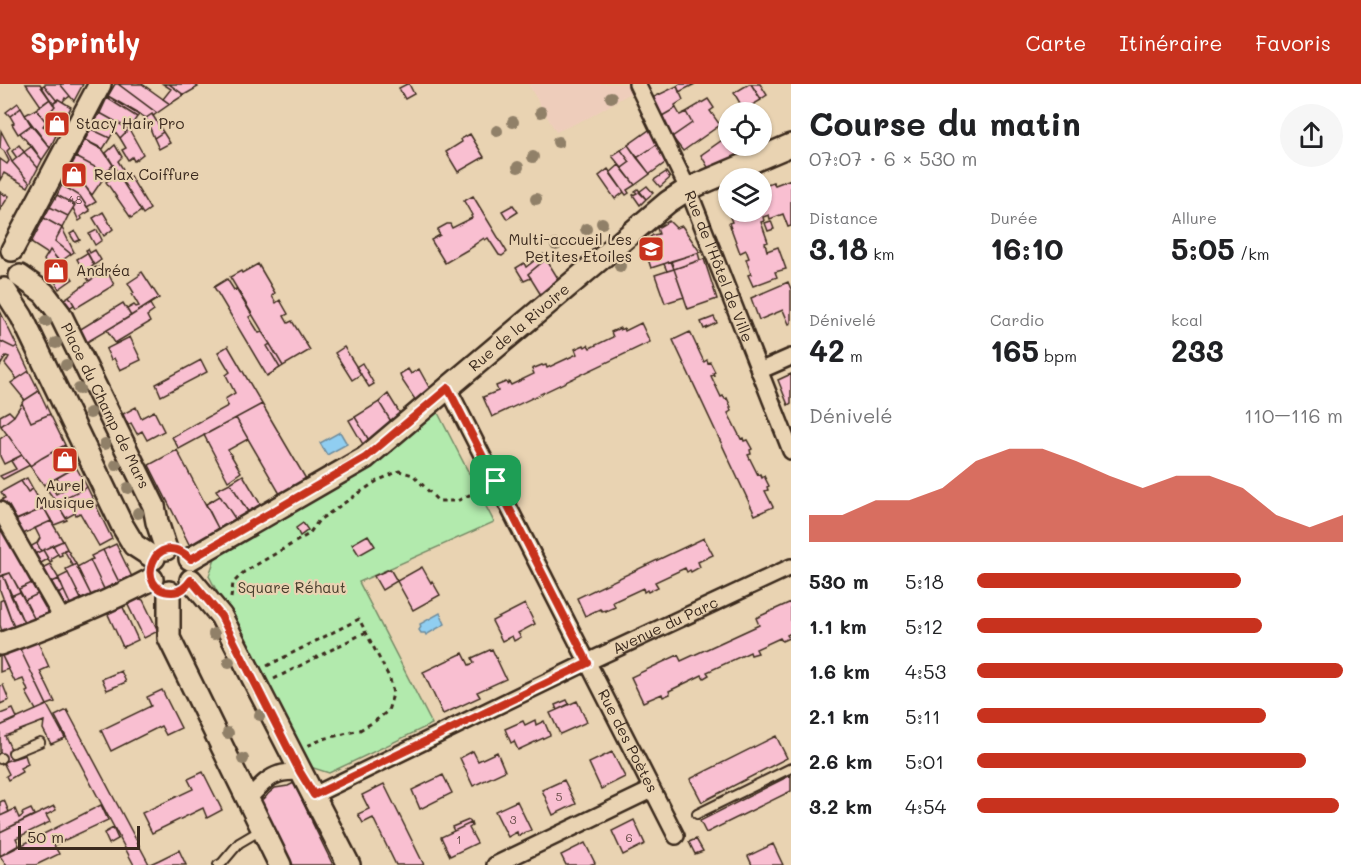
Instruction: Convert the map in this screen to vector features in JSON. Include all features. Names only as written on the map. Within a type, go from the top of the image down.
[{"type":"street","points":[[100,84],[6,248],[17,255],[21,269],[8,284],[122,525],[134,545],[160,554]]},
{"type":"street","name":"Rue de l'Hôtel de Ville","points":[[637,84],[688,189],[791,451]]},
{"type":"street","name":"Rue de la Rivoire","points":[[191,570],[365,458],[668,202],[688,189],[791,145]]},
{"type":"street","name":"Place du Champ de Mars","points":[[8,284],[44,293],[60,314],[154,506],[160,554]]},
{"type":"street","points":[[759,371],[791,357]]},
{"type":"street","name":"Rue des Poètes","points":[[448,388],[676,836]]},
{"type":"street","points":[[0,510],[63,620]]},
{"type":"street","points":[[191,570],[187,586],[182,590],[169,592],[156,585],[150,572],[151,565],[160,554],[171,549],[182,551],[191,570],[221,616],[349,865]]},
{"type":"street","name":"Avenue du Parc","points":[[314,795],[791,567]]},
{"type":"street","points":[[0,644],[103,603],[152,579]]},
{"type":"street","points":[[169,592],[169,638],[280,865]]},
{"type":"street","points":[[248,799],[272,778],[280,774],[300,772]]},
{"type":"street","points":[[495,865],[651,790]]},
{"type":"lane","points":[[13,753],[40,742]]},
{"type":"lane","points":[[697,814],[791,768]]},
{"type":"lane","points":[[218,865],[239,843],[262,830]]},
{"type":"path","points":[[230,603],[233,583],[243,572],[309,534],[319,520],[376,481],[399,471],[413,475],[438,501],[457,501],[496,481]]},
{"type":"path","points":[[268,671],[265,667],[359,619],[390,679],[393,694],[388,711],[360,730],[323,739],[306,746]]},
{"type":"path","points":[[272,680],[366,632]]},
{"type":"shaded area","points":[[528,84],[628,84],[632,92],[590,117],[556,132]]},
{"type":"green space","name":"Square Réhaut","points":[[436,409],[494,522],[359,582],[432,724],[329,773],[307,766],[209,576],[217,552]]},
{"type":"water","points":[[340,432],[347,444],[327,455],[320,443]]},
{"type":"water","points":[[440,613],[445,624],[426,635],[421,633],[420,624]]},
{"type":"building","points":[[26,84],[40,84],[50,99],[41,106]]},
{"type":"building","points":[[45,84],[60,84],[70,96],[63,102],[58,99],[57,101]]},
{"type":"building","points":[[60,84],[83,84],[74,101]]},
{"type":"building","points":[[115,84],[157,113],[146,118],[108,96]]},
{"type":"building","points":[[118,84],[142,84],[170,104],[157,113]]},
{"type":"building","points":[[163,84],[169,84],[184,95],[170,104],[163,99],[171,89]]},
{"type":"building","points":[[169,84],[194,84],[198,87],[184,95]]},
{"type":"building","points":[[407,84],[414,94],[405,99],[399,88]]},
{"type":"building","points":[[695,84],[679,92],[677,86]]},
{"type":"building","points":[[751,84],[761,100],[739,102],[734,93]]},
{"type":"building","points":[[751,84],[760,84],[767,95],[761,99]]},
{"type":"building","points":[[44,85],[57,101],[53,104],[41,87]]},
{"type":"building","points":[[677,86],[683,100],[675,105],[676,108],[662,116],[652,98]]},
{"type":"building","points":[[108,96],[139,115],[137,117],[107,98]]},
{"type":"building","points":[[107,98],[137,117],[129,129],[100,113]]},
{"type":"building","points":[[50,99],[55,106],[50,112],[64,121],[57,133],[43,126],[46,122],[36,109]]},
{"type":"building","points":[[58,99],[71,107],[64,121],[50,112]]},
{"type":"building","points":[[708,99],[714,108],[710,111],[718,122],[718,126],[683,151],[672,137],[692,123],[686,112]]},
{"type":"building","points":[[18,103],[21,108],[10,116],[6,112]]},
{"type":"building","points":[[21,108],[31,125],[18,134],[10,116]]},
{"type":"building","points":[[676,108],[680,115],[686,112],[692,123],[672,137],[662,116]]},
{"type":"building","points":[[36,109],[46,122],[43,126],[57,133],[50,148],[25,115]]},
{"type":"building","points":[[100,113],[118,123],[110,138],[91,129]]},
{"type":"building","points":[[152,114],[163,132],[154,138],[146,118]]},
{"type":"building","points":[[118,123],[129,129],[120,138],[114,130]]},
{"type":"building","points":[[31,125],[50,148],[42,160],[20,133]]},
{"type":"building","points":[[652,128],[659,143],[637,158],[628,145]]},
{"type":"building","points":[[91,129],[110,138],[103,149],[85,140]]},
{"type":"building","points":[[129,129],[143,154],[134,161],[132,157],[128,160],[122,150],[126,148],[120,138]]},
{"type":"building","points":[[1,131],[10,148],[7,151],[12,162],[30,183],[28,187],[4,173],[0,180],[0,159],[7,164],[9,161],[0,148]]},
{"type":"building","points":[[163,132],[170,143],[159,149],[154,138]]},
{"type":"building","points":[[470,134],[484,157],[458,172],[446,152]]},
{"type":"building","points":[[85,140],[103,150],[113,165],[101,176],[95,167],[76,157]]},
{"type":"building","points":[[659,143],[669,160],[650,174],[637,158]]},
{"type":"building","points":[[718,143],[718,156],[738,156],[709,169],[701,155]]},
{"type":"building","points":[[19,145],[24,152],[17,158],[12,151]]},
{"type":"building","points":[[115,145],[122,157],[118,161],[123,169],[118,173],[106,153]]},
{"type":"building","points":[[628,145],[650,174],[635,185],[622,168],[630,162],[621,150]]},
{"type":"building","points":[[32,146],[42,160],[38,168],[24,152]]},
{"type":"building","points":[[621,150],[630,162],[622,168],[612,156]]},
{"type":"building","points":[[24,152],[38,168],[30,183],[12,162]]},
{"type":"building","points":[[76,157],[95,167],[103,179],[92,195],[85,186],[66,176]]},
{"type":"building","points":[[619,165],[635,185],[627,190],[629,193],[626,195],[610,173]]},
{"type":"building","points":[[608,169],[624,192],[615,199],[599,176]]},
{"type":"building","points":[[666,172],[670,178],[660,187],[654,180]]},
{"type":"building","points":[[118,174],[141,211],[131,218],[106,182]]},
{"type":"building","points":[[66,176],[85,186],[96,202],[87,207],[80,196],[62,185]]},
{"type":"building","points":[[130,176],[150,209],[143,214],[122,181]]},
{"type":"building","points":[[791,179],[791,226],[788,227],[783,214],[772,218],[772,182],[775,185]]},
{"type":"building","points":[[62,185],[80,196],[90,211],[81,216],[82,219],[79,221],[73,208],[75,205],[57,195]]},
{"type":"building","points":[[647,186],[653,193],[646,199],[639,192]]},
{"type":"building","points":[[638,189],[646,199],[640,205],[633,195]]},
{"type":"building","points":[[0,192],[9,196],[0,210]]},
{"type":"building","points":[[57,195],[75,205],[68,216],[50,207]]},
{"type":"building","points":[[473,196],[507,252],[502,256],[499,255],[488,238],[485,240],[484,238],[445,263],[431,240],[440,235],[438,229],[447,224],[450,224],[452,228],[472,218],[464,201]]},
{"type":"building","points":[[513,205],[518,212],[507,219],[502,211]]},
{"type":"building","points":[[50,207],[68,216],[62,228],[44,218]]},
{"type":"building","points":[[103,212],[113,229],[104,236],[93,218]]},
{"type":"building","points":[[44,218],[62,228],[55,241],[71,254],[60,262],[50,250],[48,254],[31,243]]},
{"type":"building","points":[[669,221],[676,228],[682,226],[700,252],[651,268],[643,243],[653,235],[659,234],[657,228]]},
{"type":"building","points":[[761,222],[768,242],[765,243],[767,251],[778,247],[786,269],[775,272],[777,277],[753,286],[748,275],[751,274],[746,259],[749,258],[746,250],[740,253],[729,223]]},
{"type":"building","points":[[771,222],[774,229],[768,231],[765,223]]},
{"type":"building","points":[[62,228],[74,252],[71,254],[55,241]]},
{"type":"building","points":[[97,230],[102,240],[95,245],[89,234]]},
{"type":"building","points":[[75,231],[80,240],[75,242],[70,234]]},
{"type":"building","points":[[88,249],[90,253],[95,250],[101,260],[94,265],[86,250]]},
{"type":"building","points":[[50,250],[73,279],[59,289],[44,260]]},
{"type":"building","points":[[87,253],[94,265],[84,272],[77,259]]},
{"type":"building","points":[[698,253],[700,260],[674,269],[671,261]]},
{"type":"building","points":[[543,254],[546,259],[528,274],[531,278],[524,281],[516,268],[524,263],[526,267]]},
{"type":"building","points":[[546,259],[559,280],[541,295],[528,274]]},
{"type":"building","points":[[704,259],[717,299],[688,309],[674,269]]},
{"type":"building","points":[[671,261],[674,269],[667,271],[664,264]]},
{"type":"building","points":[[258,264],[275,293],[272,296],[276,303],[280,300],[288,314],[284,316],[288,323],[292,321],[310,350],[283,366],[230,277]]},
{"type":"building","points":[[96,267],[97,269],[99,267],[102,273],[89,281],[85,274]]},
{"type":"building","points":[[106,269],[114,285],[76,308],[69,296]]},
{"type":"building","points":[[674,269],[684,297],[665,303],[655,275]]},
{"type":"building","points":[[142,272],[159,298],[131,316],[127,309],[134,305],[139,306],[128,283]]},
{"type":"building","points":[[227,279],[252,315],[249,317],[259,333],[262,332],[270,344],[267,346],[280,368],[267,376],[214,287]]},
{"type":"building","points":[[788,282],[791,289],[791,323],[789,324],[783,310],[759,320],[751,298]]},
{"type":"building","points":[[69,296],[74,305],[69,308],[64,299]]},
{"type":"building","points":[[123,303],[131,316],[87,342],[79,330]]},
{"type":"building","points":[[150,304],[154,311],[147,316],[150,322],[115,343],[107,330]]},
{"type":"building","points":[[0,311],[17,346],[14,348],[0,341]]},
{"type":"building","points":[[714,317],[717,323],[704,329],[701,322]]},
{"type":"building","points":[[641,323],[650,342],[492,417],[483,397],[498,391],[496,386],[506,382],[511,385],[534,374],[532,369],[542,365],[546,365],[547,368],[577,354],[575,349],[584,345],[590,348],[613,337],[611,332],[620,328],[620,330],[624,328],[625,331]]},
{"type":"building","points":[[690,332],[704,362],[707,360],[708,363],[710,362],[715,372],[711,376],[721,397],[727,398],[731,407],[728,413],[741,439],[747,440],[752,449],[751,454],[748,455],[758,475],[760,474],[762,478],[764,476],[769,486],[765,491],[773,507],[755,515],[673,340]]},
{"type":"building","points":[[130,337],[141,360],[120,370],[114,358],[111,360],[106,349]]},
{"type":"building","points":[[0,341],[14,348],[17,346],[29,371],[17,379],[5,364],[9,357],[6,356],[0,366]]},
{"type":"building","points":[[270,344],[283,366],[280,368],[267,346]]},
{"type":"building","points":[[228,346],[262,404],[179,449],[172,437],[228,406],[225,399],[235,393],[226,375],[230,372],[218,352]]},
{"type":"building","points":[[344,347],[361,374],[352,380],[335,353]]},
{"type":"building","points":[[201,360],[207,372],[161,396],[156,384]]},
{"type":"building","points":[[362,363],[374,384],[369,387],[356,367]]},
{"type":"building","points":[[408,369],[411,374],[419,369],[430,389],[416,401],[400,374]]},
{"type":"building","points":[[29,371],[39,391],[25,400],[11,383]]},
{"type":"building","points":[[791,374],[791,403],[788,405],[778,380]]},
{"type":"building","points":[[39,391],[50,414],[31,422],[22,403],[24,399]]},
{"type":"building","points":[[388,394],[401,415],[392,423],[379,402]]},
{"type":"building","points":[[379,402],[392,423],[370,442],[355,417]]},
{"type":"building","points":[[22,403],[31,422],[50,414],[65,445],[30,466],[1,426],[14,416]]},
{"type":"building","points":[[262,404],[306,479],[280,494],[236,418]]},
{"type":"building","points":[[136,407],[141,418],[154,411],[164,431],[147,440],[142,431],[137,434],[131,423],[128,425],[123,414]]},
{"type":"building","points":[[9,411],[14,416],[1,426],[0,416]]},
{"type":"building","points":[[355,417],[370,442],[364,446],[349,420]]},
{"type":"building","points":[[236,418],[248,439],[228,450],[241,472],[228,481],[204,435]]},
{"type":"building","points":[[7,434],[22,455],[4,464],[0,456],[0,439]]},
{"type":"building","points":[[65,445],[76,467],[44,485],[30,466]]},
{"type":"building","points":[[177,450],[219,530],[190,546],[149,465]]},
{"type":"building","points":[[22,455],[30,465],[3,479],[0,476],[16,469],[11,461]]},
{"type":"building","points":[[76,467],[87,487],[56,502],[44,485],[49,482],[56,494],[63,490],[57,478]]},
{"type":"building","points":[[243,475],[261,505],[248,512],[230,483]]},
{"type":"building","points":[[27,478],[33,489],[28,492],[21,481]]},
{"type":"building","points":[[21,481],[28,492],[33,489],[44,508],[17,520],[9,506],[6,508],[1,500],[5,498],[1,492]]},
{"type":"building","points":[[230,483],[249,513],[236,520],[216,490]]},
{"type":"building","points":[[87,487],[112,539],[99,546],[80,513],[66,518],[56,502]]},
{"type":"building","points":[[220,496],[236,520],[219,530],[206,504]]},
{"type":"building","points":[[56,502],[67,520],[54,525],[44,508]]},
{"type":"building","points":[[44,508],[51,521],[21,535],[13,521]]},
{"type":"building","points":[[0,521],[34,582],[19,589],[10,573],[0,577]]},
{"type":"building","points":[[51,521],[63,541],[41,551],[37,543],[40,538],[35,528]]},
{"type":"building","points":[[303,523],[308,530],[300,536],[296,528]]},
{"type":"building","points":[[368,535],[375,546],[359,555],[352,544]]},
{"type":"building","points":[[704,538],[713,555],[698,562],[700,567],[691,572],[690,570],[687,572],[685,568],[655,582],[658,587],[648,592],[647,590],[644,592],[643,588],[613,602],[615,607],[606,611],[600,609],[585,616],[577,598]]},
{"type":"building","points":[[63,541],[67,549],[59,556],[53,545]]},
{"type":"building","points":[[37,543],[41,551],[32,555],[28,548]]},
{"type":"building","points":[[116,544],[133,579],[120,584],[103,550]]},
{"type":"building","points":[[53,545],[58,554],[51,558],[50,562],[43,550]]},
{"type":"building","points":[[67,549],[76,564],[73,566],[64,550]]},
{"type":"building","points":[[43,550],[48,559],[36,566],[30,556]]},
{"type":"building","points":[[103,550],[120,584],[105,591],[90,560],[93,559],[91,556]]},
{"type":"building","points":[[90,560],[105,591],[92,597],[77,567]]},
{"type":"building","points":[[50,564],[59,579],[47,584],[38,570]]},
{"type":"building","points":[[76,564],[92,597],[82,601],[66,569]]},
{"type":"building","points":[[422,567],[440,595],[413,610],[397,581]]},
{"type":"building","points":[[390,569],[397,581],[382,590],[374,576]]},
{"type":"building","points":[[10,573],[20,592],[11,596],[3,575]]},
{"type":"building","points":[[68,573],[82,601],[71,606],[58,578]]},
{"type":"building","points":[[3,575],[24,623],[14,627],[0,590],[0,577]]},
{"type":"building","points":[[59,579],[64,591],[53,596],[47,584]]},
{"type":"building","points":[[34,582],[40,593],[25,600],[19,589]]},
{"type":"building","points":[[64,591],[71,606],[60,611],[53,596]]},
{"type":"building","points":[[20,592],[35,620],[24,623],[11,596]]},
{"type":"building","points":[[40,593],[54,613],[35,620],[25,600]]},
{"type":"building","points":[[134,597],[143,600],[158,631],[144,638],[126,601]]},
{"type":"building","points":[[4,599],[14,627],[2,632],[0,601]]},
{"type":"building","points":[[791,602],[791,633],[787,635],[789,638],[782,641],[780,638],[756,649],[758,653],[751,655],[750,652],[707,672],[709,675],[704,678],[702,675],[669,691],[670,694],[663,697],[662,694],[643,702],[631,677],[678,655],[681,661],[759,625],[756,618]]},
{"type":"building","points":[[121,603],[138,640],[123,647],[106,610]]},
{"type":"building","points":[[525,604],[535,624],[518,633],[521,637],[514,641],[512,636],[502,641],[492,621]]},
{"type":"building","points":[[37,640],[49,667],[40,671],[55,702],[47,705],[19,647]]},
{"type":"building","points":[[19,647],[47,705],[36,710],[26,692],[28,691],[23,679],[15,682],[1,654]]},
{"type":"building","points":[[492,649],[506,679],[477,692],[480,697],[443,714],[423,672],[463,653],[469,665],[474,663],[472,658]]},
{"type":"building","points":[[0,654],[8,669],[0,672]]},
{"type":"building","points":[[121,671],[126,682],[107,690],[102,679]]},
{"type":"building","points":[[3,685],[9,700],[0,704],[0,686]]},
{"type":"building","points":[[162,690],[181,728],[166,735],[161,726],[111,751],[101,730],[151,706],[147,697]]},
{"type":"building","points":[[567,700],[569,704],[557,710],[555,705]]},
{"type":"building","points":[[577,701],[587,722],[560,734],[550,713]]},
{"type":"building","points":[[47,705],[65,738],[51,744],[43,729],[44,721],[5,736],[15,758],[3,762],[0,756],[0,726]]},
{"type":"building","points":[[13,709],[17,718],[0,726],[0,714]]},
{"type":"building","points":[[67,710],[149,864],[134,865],[55,716]]},
{"type":"building","points":[[535,720],[536,725],[544,721],[550,735],[518,750],[514,741],[511,743],[505,729],[523,721],[525,725]]},
{"type":"building","points":[[776,736],[787,758],[702,802],[690,779]]},
{"type":"building","points":[[473,751],[478,761],[497,752],[505,771],[473,786],[460,758]]},
{"type":"building","points":[[612,752],[625,777],[601,789],[589,763]]},
{"type":"building","points":[[25,755],[28,764],[20,768],[22,772],[8,780],[6,776],[9,774],[3,762]]},
{"type":"building","points":[[203,772],[222,810],[207,818],[203,808],[152,833],[142,813],[193,789],[188,779]]},
{"type":"building","points":[[443,775],[452,793],[420,809],[412,790]]},
{"type":"building","points":[[791,775],[791,791],[706,833],[700,821]]},
{"type":"building","points":[[564,780],[576,804],[553,815],[542,790]]},
{"type":"building","points":[[294,783],[333,865],[293,865],[260,800],[275,788]]},
{"type":"building","points":[[384,784],[424,865],[396,865],[373,818],[363,823],[358,814],[369,809],[362,795]]},
{"type":"building","points":[[4,800],[9,812],[0,816],[0,802]]},
{"type":"building","points":[[517,801],[531,830],[518,836],[517,832],[508,837],[495,811]]},
{"type":"building","points":[[101,805],[108,820],[54,845],[59,854],[36,865],[6,865],[0,856]]},
{"type":"building","points":[[54,806],[56,810],[46,815],[50,822],[16,838],[19,845],[0,856],[0,832]]},
{"type":"building","points":[[15,809],[19,818],[23,815],[22,813],[31,809],[34,815],[0,832],[0,816]]},
{"type":"building","points":[[469,820],[471,823],[454,831],[452,827]]},
{"type":"building","points":[[634,820],[645,844],[623,855],[612,831]]},
{"type":"building","points":[[471,823],[472,826],[469,828],[477,843],[450,856],[441,837]]},
{"type":"building","points":[[113,828],[118,839],[109,844],[104,833]]},
{"type":"building","points":[[696,839],[703,851],[695,854],[689,842]]},
{"type":"building","points":[[585,843],[595,863],[566,865],[561,855]]},
{"type":"building","points":[[773,844],[783,865],[752,865],[748,856]]},
{"type":"building","points":[[179,850],[186,865],[148,865],[159,860]]},
{"type":"place","name":"Stacy Hair Pro","points":[[57,124]]},
{"type":"place","name":"Relax Coiffure","points":[[74,175]]},
{"type":"place","name":"Multi-accueil Les Petites Etoiles","points":[[651,249]]},
{"type":"place","name":"Andréa","points":[[56,271]]},
{"type":"place","name":"Aurel Musique","points":[[65,460]]},
{"type":"route","points":[[448,388],[496,481],[588,663],[314,795],[300,772],[221,616],[191,580],[182,590],[176,592],[162,590],[156,585],[150,572],[154,558],[166,549],[177,549],[191,559],[297,499],[365,458],[448,388]]}]
